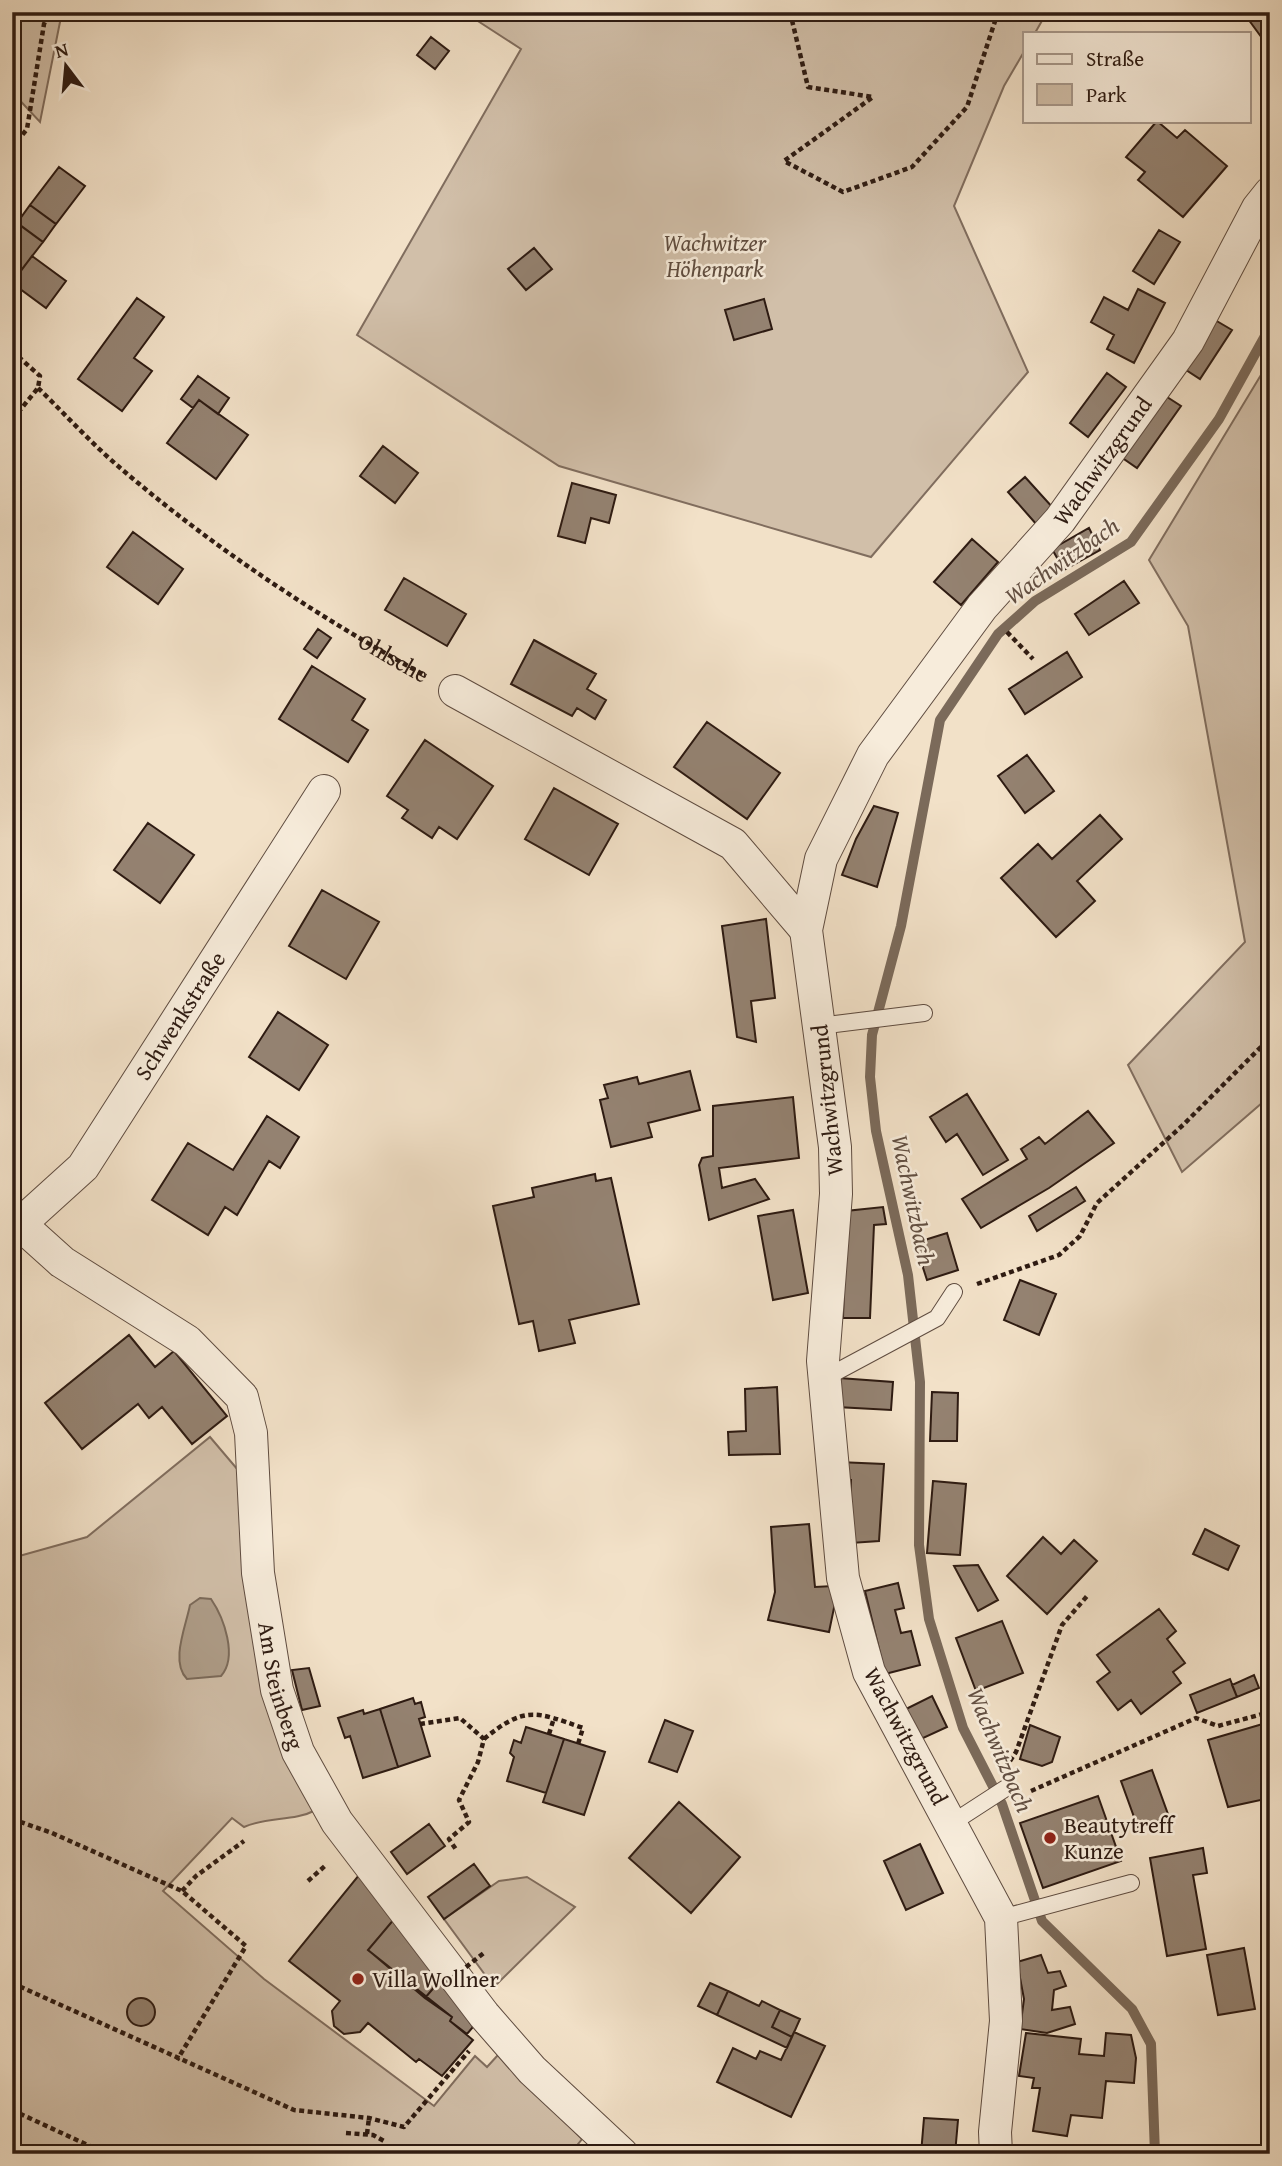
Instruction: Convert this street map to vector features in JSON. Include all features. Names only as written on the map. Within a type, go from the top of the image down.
[{"type":"street","name":"Wachwitzgrund","points":[[996,2154],[995,2132],[1006,2021],[1011,1914],[952,1823],[869,1672],[843,1578],[825,1378],[836,1194],[835,1147],[806,930],[821,859],[873,755],[982,607],[1060,520],[1188,341],[1258,208],[1270,193]]},
{"type":"street","name":"Ohlsche","points":[[455,691],[733,844],[806,930]]},
{"type":"street","name":"Schwenkstraße","points":[[16,1221],[83,1167],[324,791]]},
{"type":"street","name":"Am Steinberg","points":[[16,1221],[62,1262],[187,1341],[242,1397],[251,1433],[258,1573],[275,1677],[298,1752],[337,1822],[484,2015],[532,2070],[622,2154]]},
{"type":"lane","points":[[819,1026],[924,1013]]},
{"type":"lane","points":[[825,1378],[937,1318],[954,1292]]},
{"type":"lane","points":[[952,1823],[1006,1788]]},
{"type":"lane","points":[[1011,1914],[1131,1883]]},
{"type":"path","points":[[12,148],[27,129],[44,24],[50,12]]},
{"type":"path","points":[[790,12],[808,87],[873,97],[784,161],[843,192],[912,167],[967,107],[998,12]]},
{"type":"path","name":"Ohlsche","points":[[12,351],[40,376],[38,388],[118,466],[269,582],[345,632],[455,691]]},
{"type":"path","points":[[12,420],[38,388]]},
{"type":"path","points":[[1011,637],[1033,659]]},
{"type":"path","points":[[954,1292],[1059,1255],[1080,1236],[1097,1203],[1183,1125],[1270,1038]]},
{"type":"path","points":[[1005,1768],[1016,1752],[1062,1625],[1088,1595]]},
{"type":"path","points":[[457,1851],[449,1839],[469,1822],[459,1800],[478,1762],[484,1739],[501,1725],[535,1712],[583,1728],[578,1744]]},
{"type":"path","points":[[1025,1793],[1196,1718],[1218,1726],[1270,1712]]},
{"type":"path","points":[[420,1724],[460,1718],[484,1739]]},
{"type":"path","points":[[550,1734],[554,1718]]},
{"type":"path","points":[[12,1818],[182,1891],[246,1946],[177,2060]]},
{"type":"path","points":[[182,1891],[196,1876],[244,1841]]},
{"type":"path","points":[[308,1881],[328,1863]]},
{"type":"path","points":[[446,1983],[485,1952]]},
{"type":"path","points":[[12,1983],[177,2060],[294,2110],[369,2118],[404,2127],[469,2052]]},
{"type":"path","points":[[12,2110],[107,2154]]},
{"type":"path","points":[[367,2134],[369,2118]]},
{"type":"path","points":[[346,2133],[367,2134],[384,2141]]},
{"type":"green space","points":[[12,12],[62,12],[40,122],[12,92]]},
{"type":"green space","name":"Wachwitzer Höhenpark","points":[[464,12],[1047,12],[1036,32],[1023,32],[1023,53],[1004,86],[954,206],[1028,372],[871,557],[559,466],[357,335],[521,49]]},
{"type":"green space","points":[[1270,360],[1270,1096],[1182,1172],[1128,1065],[1245,942],[1188,626],[1149,560]]},
{"type":"green space","points":[[210,1437],[238,1470],[316,1810],[244,1827],[232,1818],[163,1891],[264,1979],[434,2106],[475,2056],[487,2067],[498,2055],[582,2139],[570,2154],[12,2154],[12,1558],[87,1537]]},
{"type":"green space","points":[[527,1877],[575,1907],[494,1987],[444,1919],[499,1881]]},
{"type":"shaded area","points":[[200,1598],[211,1599],[220,1616],[229,1648],[228,1659],[221,1676],[187,1679],[182,1672],[179,1654],[190,1605]]},
{"type":"building","points":[[1243,12],[1270,12],[1270,49]]},
{"type":"building","points":[[431,37],[449,51],[435,69],[417,55]]},
{"type":"building","points":[[1158,122],[1177,138],[1185,130],[1227,166],[1183,217],[1138,180],[1145,172],[1126,157]]},
{"type":"building","points":[[59,167],[85,186],[56,224],[30,205]]},
{"type":"building","points":[[30,205],[56,224],[43,242],[17,223]]},
{"type":"building","points":[[12,219],[43,242],[12,282]]},
{"type":"building","points":[[1159,230],[1180,242],[1154,284],[1133,271]]},
{"type":"building","points":[[534,248],[552,269],[526,290],[508,269]]},
{"type":"building","points":[[32,256],[66,281],[46,308],[12,283]]},
{"type":"building","points":[[1138,289],[1165,303],[1134,363],[1107,349],[1114,335],[1091,322],[1104,297],[1128,310]]},
{"type":"building","points":[[137,298],[164,317],[134,358],[152,371],[122,411],[78,379]]},
{"type":"building","points":[[764,299],[772,329],[734,340],[725,310]]},
{"type":"building","points":[[1215,320],[1232,330],[1200,379],[1183,368]]},
{"type":"building","points":[[1107,373],[1126,387],[1088,437],[1070,423]]},
{"type":"building","points":[[198,376],[229,398],[218,414],[199,400],[193,408],[181,399]]},
{"type":"building","points":[[1164,395],[1181,406],[1137,468],[1121,457]]},
{"type":"building","points":[[199,400],[248,435],[216,479],[167,443]]},
{"type":"building","points":[[383,446],[418,473],[395,503],[360,476]]},
{"type":"building","points":[[1025,477],[1054,509],[1037,525],[1008,492]]},
{"type":"building","points":[[572,483],[616,495],[609,523],[591,518],[585,543],[558,536]]},
{"type":"building","points":[[1089,528],[1100,550],[1064,570],[1052,549]]},
{"type":"building","points":[[133,532],[183,569],[158,604],[107,567]]},
{"type":"building","points":[[972,539],[998,562],[961,605],[934,582]]},
{"type":"building","points":[[404,578],[466,614],[447,646],[385,610]]},
{"type":"building","points":[[1124,581],[1139,603],[1089,635],[1075,614]]},
{"type":"building","points":[[318,629],[331,638],[317,658],[304,649]]},
{"type":"building","points":[[534,640],[596,674],[587,689],[606,700],[595,719],[577,708],[572,716],[511,684]]},
{"type":"building","points":[[1067,652],[1082,677],[1025,714],[1009,689]]},
{"type":"building","points":[[312,666],[365,699],[352,720],[368,730],[348,762],[279,719]]},
{"type":"building","points":[[707,722],[780,773],[747,819],[674,767]]},
{"type":"building","points":[[425,740],[493,786],[457,839],[439,827],[432,838],[402,818],[408,810],[387,796]]},
{"type":"building","points":[[1027,755],[1054,791],[1025,813],[998,776]]},
{"type":"building","points":[[554,788],[618,824],[589,875],[525,839]]},
{"type":"building","points":[[874,806],[898,813],[877,887],[842,875],[856,839]]},
{"type":"building","points":[[1100,815],[1122,839],[1077,881],[1095,901],[1056,937],[1001,878],[1038,844],[1052,859]]},
{"type":"building","points":[[148,823],[194,855],[160,903],[114,870]]},
{"type":"building","points":[[322,890],[379,922],[346,979],[289,946]]},
{"type":"building","points":[[766,919],[775,998],[751,1001],[756,1042],[737,1037],[722,926]]},
{"type":"building","points":[[278,1012],[328,1045],[299,1090],[249,1057]]},
{"type":"building","points":[[690,1071],[700,1110],[648,1123],[652,1137],[611,1147],[600,1100],[608,1098],[604,1085],[637,1077],[639,1084]]},
{"type":"building","points":[[967,1094],[1008,1160],[983,1175],[957,1134],[946,1142],[930,1117]]},
{"type":"building","points":[[793,1097],[799,1158],[719,1168],[722,1188],[755,1179],[769,1199],[709,1220],[699,1165],[702,1158],[713,1156],[713,1106]]},
{"type":"building","points":[[1088,1111],[1114,1143],[1049,1188],[981,1228],[962,1199],[1027,1159],[1021,1149],[1039,1137],[1045,1144]]},
{"type":"building","points":[[267,1116],[299,1137],[280,1168],[269,1161],[237,1215],[225,1207],[208,1235],[152,1200],[188,1143],[233,1170]]},
{"type":"building","points":[[595,1174],[596,1181],[611,1178],[639,1304],[569,1320],[575,1343],[539,1351],[533,1321],[519,1324],[493,1206],[534,1197],[532,1188]]},
{"type":"building","points":[[1076,1187],[1085,1201],[1037,1231],[1029,1216]]},
{"type":"building","points":[[883,1207],[886,1224],[874,1225],[870,1318],[843,1318],[846,1211]]},
{"type":"building","points":[[793,1210],[808,1293],[773,1300],[758,1216]]},
{"type":"building","points":[[947,1233],[958,1270],[927,1280],[915,1243]]},
{"type":"building","points":[[1020,1280],[1056,1294],[1039,1335],[1004,1320]]},
{"type":"building","points":[[129,1335],[155,1367],[174,1351],[227,1416],[192,1444],[162,1407],[149,1418],[138,1404],[82,1449],[45,1403]]},
{"type":"building","points":[[839,1378],[893,1382],[891,1410],[837,1407]]},
{"type":"building","points":[[777,1387],[780,1454],[729,1455],[728,1432],[746,1431],[745,1389]]},
{"type":"building","points":[[932,1392],[958,1393],[957,1441],[930,1441]]},
{"type":"building","points":[[838,1462],[884,1464],[879,1541],[851,1543],[851,1480],[841,1480]]},
{"type":"building","points":[[933,1481],[966,1484],[960,1555],[927,1553]]},
{"type":"building","points":[[809,1524],[815,1587],[833,1586],[835,1603],[829,1632],[768,1620],[775,1592],[771,1527]]},
{"type":"building","points":[[1205,1529],[1239,1546],[1228,1570],[1193,1554]]},
{"type":"building","points":[[1043,1537],[1061,1554],[1074,1540],[1097,1561],[1047,1614],[1007,1576]]},
{"type":"building","points":[[978,1565],[998,1600],[978,1611],[954,1566]]},
{"type":"building","points":[[898,1583],[904,1608],[895,1610],[901,1633],[911,1631],[920,1665],[885,1674],[865,1591]]},
{"type":"building","points":[[1159,1609],[1176,1631],[1167,1639],[1185,1663],[1173,1672],[1181,1683],[1141,1714],[1131,1700],[1118,1710],[1097,1682],[1110,1672],[1097,1655]]},
{"type":"building","points":[[1002,1621],[1023,1673],[976,1691],[956,1638]]},
{"type":"building","points":[[309,1668],[320,1706],[302,1710],[292,1670]]},
{"type":"building","points":[[1254,1675],[1259,1688],[1237,1697],[1232,1685]]},
{"type":"building","points":[[1230,1679],[1237,1697],[1197,1713],[1190,1695]]},
{"type":"building","points":[[932,1696],[947,1727],[921,1739],[906,1709]]},
{"type":"building","points":[[413,1698],[415,1704],[421,1702],[425,1717],[419,1719],[430,1756],[398,1767],[380,1709]]},
{"type":"building","points":[[380,1709],[398,1767],[363,1778],[350,1736],[345,1738],[338,1718],[363,1710],[364,1714]]},
{"type":"building","points":[[665,1720],[693,1731],[677,1772],[649,1762]]},
{"type":"building","points":[[1266,1723],[1270,1736],[1270,1798],[1228,1807],[1208,1740]]},
{"type":"building","points":[[1030,1725],[1060,1737],[1052,1762],[1042,1766],[1020,1759]]},
{"type":"building","points":[[526,1727],[564,1739],[546,1793],[507,1781],[514,1757],[510,1753],[514,1740],[521,1743]]},
{"type":"building","points":[[564,1739],[605,1752],[584,1815],[543,1802]]},
{"type":"building","points":[[1152,1770],[1169,1817],[1138,1828],[1121,1781]]},
{"type":"building","points":[[1098,1796],[1121,1861],[1043,1888],[1020,1823]]},
{"type":"building","points":[[679,1802],[740,1857],[691,1913],[629,1858]]},
{"type":"building","points":[[429,1824],[445,1846],[407,1874],[391,1852]]},
{"type":"building","points":[[920,1844],[943,1893],[906,1910],[884,1861]]},
{"type":"building","points":[[1203,1848],[1207,1873],[1193,1875],[1206,1949],[1167,1956],[1150,1858]]},
{"type":"building","points":[[474,1864],[490,1886],[444,1919],[428,1897]]},
{"type":"building","name":"Villa Wollner","points":[[359,1875],[395,1918],[368,1950],[452,2017],[450,2021],[473,2040],[442,2076],[419,2059],[416,2062],[368,2023],[360,2032],[344,2034],[334,2026],[332,2011],[340,2001],[289,1961]]},
{"type":"building","points":[[395,1918],[442,1978],[425,1998],[368,1950]]},
{"type":"building","points":[[1244,1948],[1255,2009],[1218,2015],[1207,1955]]},
{"type":"building","points":[[1041,1955],[1048,1973],[1060,1971],[1066,1986],[1054,1990],[1052,2010],[1070,2007],[1075,2024],[1047,2033],[1020,2029],[1024,1999],[1017,1962]]},
{"type":"building","points":[[442,1978],[473,2027],[467,2034],[450,2021],[452,2017],[425,1998]]},
{"type":"building","points":[[710,1983],[728,1991],[717,2015],[698,2006]]},
{"type":"building","points":[[728,1991],[759,2006],[762,2001],[780,2010],[772,2027],[792,2037],[787,2048],[717,2015]]},
{"type":"building","points":[[141,1998],[151,2002],[155,2012],[151,2022],[141,2026],[131,2022],[127,2012],[131,2002]]},
{"type":"building","points":[[780,2010],[800,2019],[792,2037],[772,2027]]},
{"type":"building","points":[[794,2032],[825,2046],[791,2117],[717,2082],[733,2048],[756,2059],[760,2051],[781,2060]]},
{"type":"building","points":[[1026,2033],[1081,2039],[1079,2054],[1104,2056],[1106,2033],[1131,2035],[1136,2058],[1134,2083],[1106,2081],[1102,2118],[1071,2115],[1067,2136],[1033,2131],[1040,2088],[1032,2088],[1034,2078],[1019,2076]]},
{"type":"building","points":[[1270,2054],[1270,2089],[1263,2055]]},
{"type":"building","points":[[924,2118],[958,2120],[955,2154],[921,2154]]},
{"type":"building","points":[[1039,2150],[1040,2154],[1012,2154]]},
{"type":"waterway","name":"Wachwitzbach","points":[[1155,2154],[1151,2044],[1132,2009],[1042,1921],[1002,1804],[963,1728],[929,1619],[919,1545],[920,1382],[908,1275],[876,1131],[870,1077],[872,1035],[901,926],[940,720],[998,634],[1035,601],[1131,542],[1219,419],[1270,327]]},
{"type":"place","name":"Beautytreff Kunze","points":[[1050,1838]]},
{"type":"place","name":"Villa Wollner","points":[[358,1979]]}]
